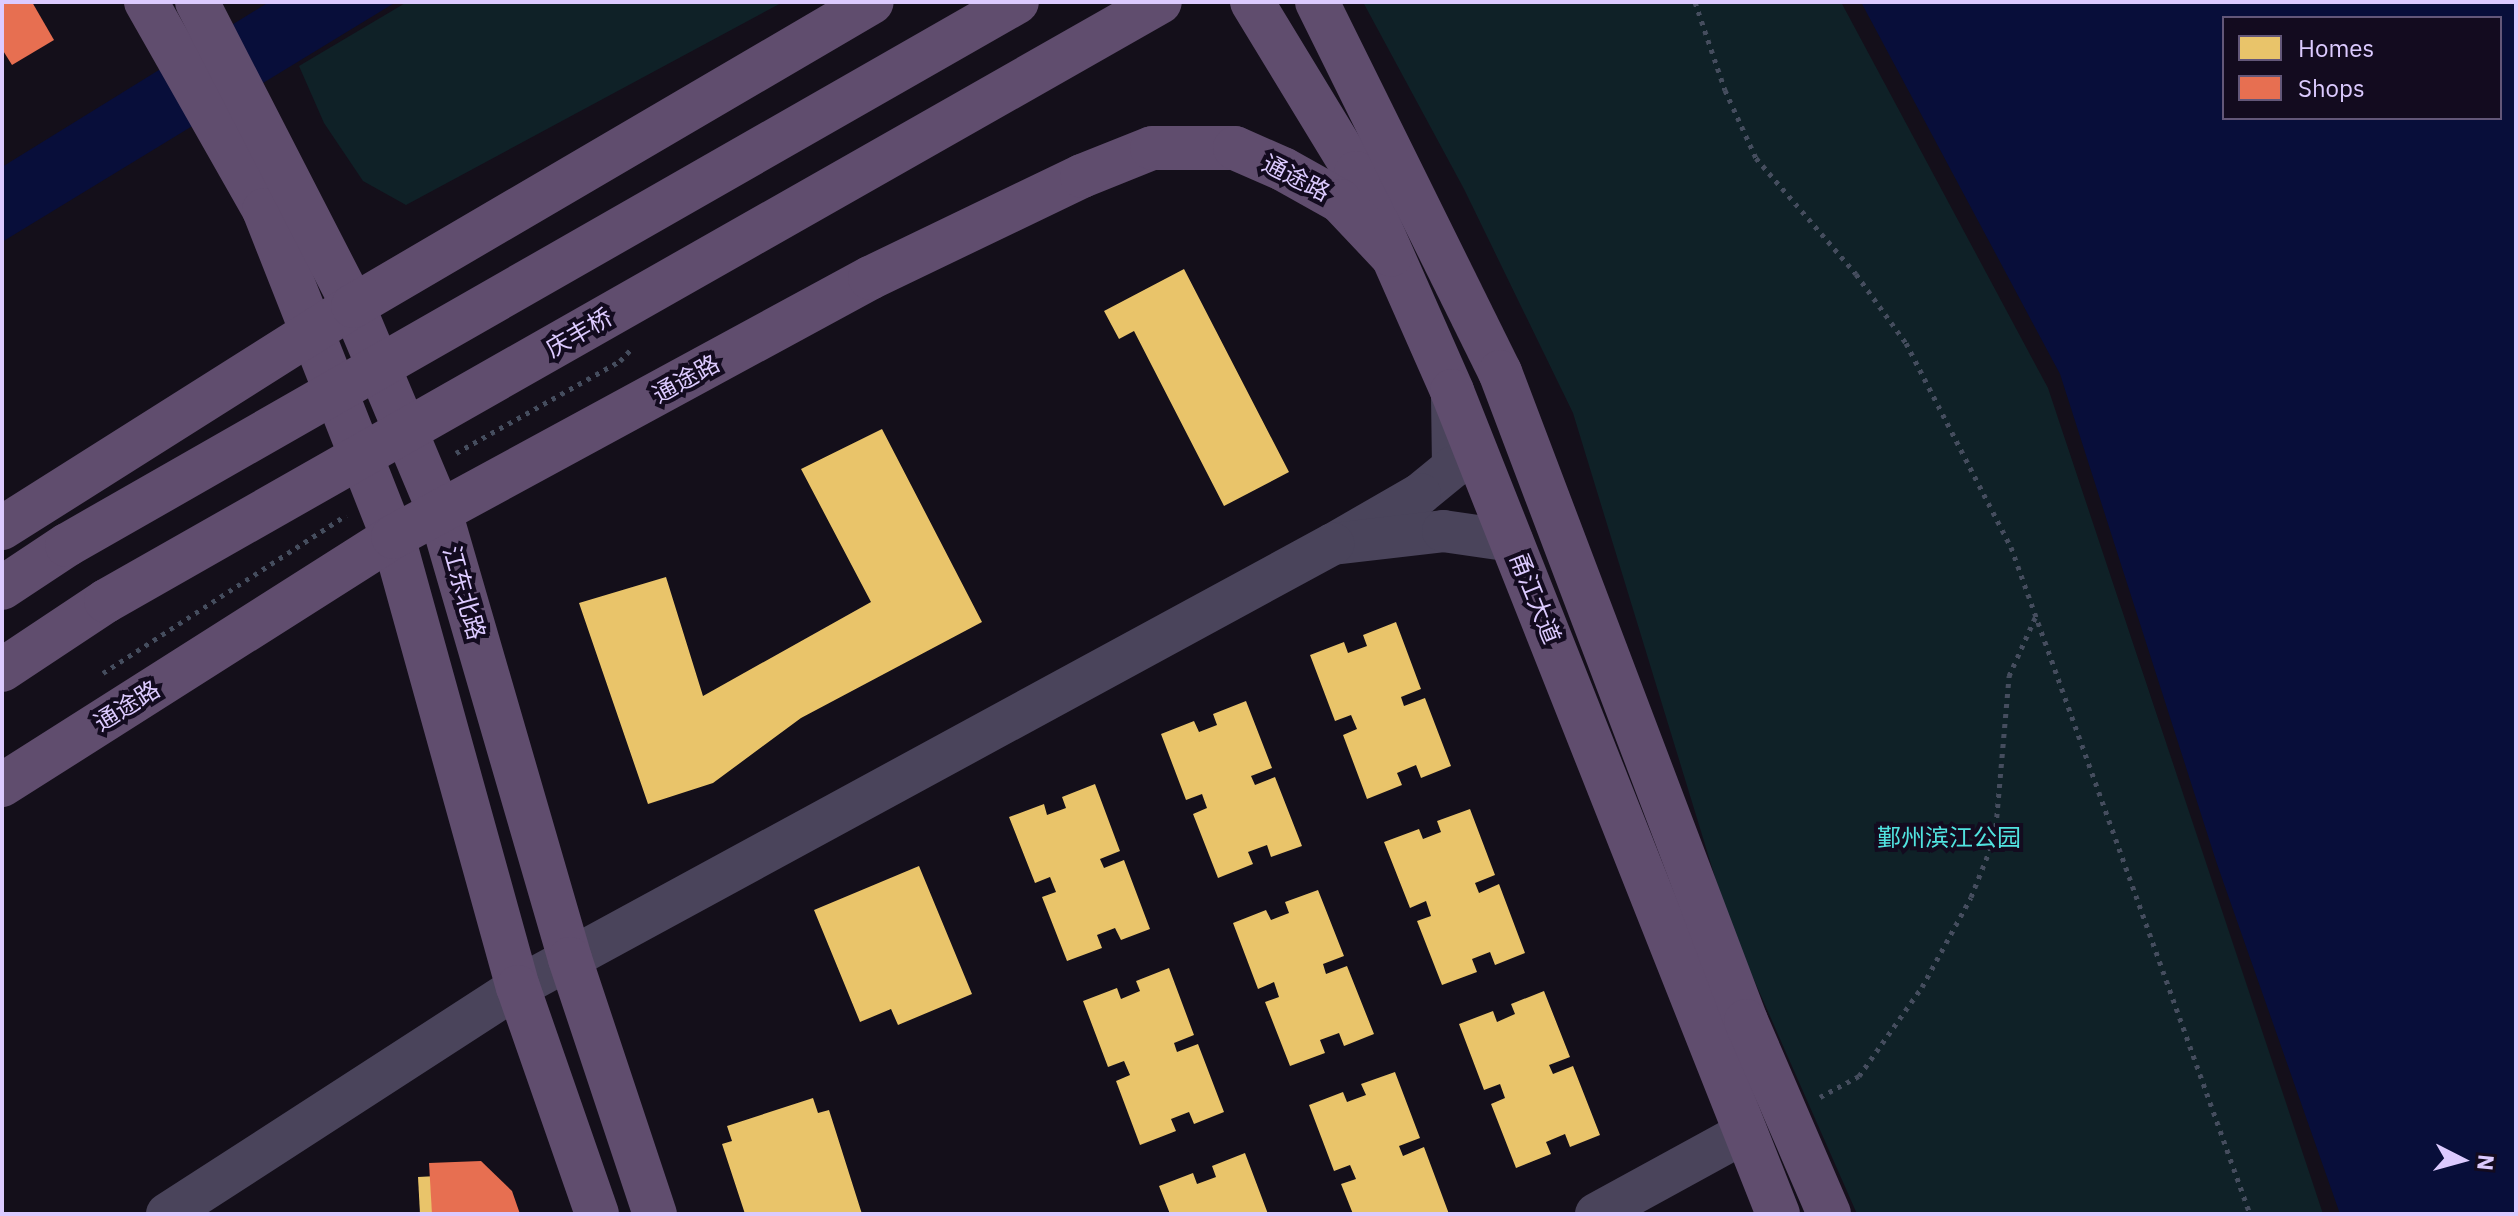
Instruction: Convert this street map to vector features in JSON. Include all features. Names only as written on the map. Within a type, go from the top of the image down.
[{"type":"main road","points":[[2,528],[353,306],[872,2]]},
{"type":"main road","points":[[2,588],[67,545],[1017,2]]},
{"type":"main road","name":"庆丰桥","points":[[2,670],[106,601],[1160,2]]},
{"type":"main road","name":"甬江大道","points":[[1252,2],[1356,173],[1452,391],[1778,1214]]},
{"type":"main road","name":"甬江大道","points":[[1317,2],[1500,372],[1746,1021],[1829,1214]]},
{"type":"main road","name":"江东北路","points":[[202,10],[278,194],[316,329],[393,537],[518,987],[597,1214]]},
{"type":"main road","name":"江东北路","points":[[154,16],[353,306],[441,515],[570,959],[655,1214]]},
{"type":"main road","name":"通途路","points":[[2,785],[393,537],[441,515],[870,278],[1082,176],[1152,148],[1235,148],[1283,169],[1340,201],[1391,255]]},
{"type":"street","points":[[167,1214],[518,987],[1420,494],[1453,467],[1452,391]]},
{"type":"street","points":[[1333,544],[1443,531],[1512,541]]},
{"type":"street","points":[[1596,1214],[1746,1132]]},
{"type":"path","points":[[1695,2],[1725,90],[1756,158],[1856,274],[1906,343],[2011,547],[2250,1214]]},
{"type":"path","points":[[1788,1114],[1859,1076],[1922,987],[1971,897],[1995,837],[2009,676],[2035,617]]},
{"type":"green space","points":[[407,2],[783,2],[406,205],[363,181],[324,123],[299,66]]},
{"type":"green space","name":"鄞州滨江公园","points":[[1363,2],[1841,2],[2048,388],[2323,1214],[1857,1214],[1729,923],[1573,413],[1464,189]]},
{"type":"shaded area","points":[[269,2],[396,2],[2,242],[2,167]]},
{"type":"shaded area","points":[[1861,2],[2516,2],[2516,1214],[2340,1214],[2217,864],[2060,374]]},
{"type":"building: Homes","points":[[1184,269],[1289,472],[1224,506],[1134,331],[1119,339],[1104,311]]},
{"type":"building: Homes","points":[[882,429],[982,622],[801,718],[713,783],[648,804],[579,603],[666,577],[703,696],[871,602],[801,469]]},
{"type":"building: Homes","points":[[1396,622],[1421,689],[1401,697],[1404,706],[1425,698],[1451,766],[1421,778],[1416,765],[1397,773],[1402,785],[1367,799],[1343,735],[1357,729],[1351,715],[1335,721],[1310,655],[1344,642],[1348,653],[1367,646],[1363,635]]},
{"type":"building: Homes","points":[[1246,701],[1272,768],[1251,776],[1255,785],[1275,777],[1302,846],[1271,857],[1267,845],[1248,852],[1253,864],[1218,878],[1193,814],[1207,808],[1202,794],[1186,800],[1161,734],[1194,721],[1199,732],[1217,725],[1213,714]]},
{"type":"building: Homes","points":[[1095,784],[1120,851],[1100,859],[1104,868],[1124,860],[1150,929],[1121,940],[1115,928],[1097,935],[1102,948],[1067,961],[1042,897],[1056,892],[1050,877],[1035,883],[1009,817],[1044,804],[1047,815],[1066,808],[1062,797]]},
{"type":"building: Homes","points":[[1470,809],[1495,875],[1475,883],[1479,893],[1499,884],[1525,953],[1495,965],[1490,952],[1472,959],[1477,972],[1442,985],[1417,921],[1431,916],[1426,901],[1410,908],[1384,842],[1419,829],[1423,839],[1441,832],[1437,821]]},
{"type":"building: Homes","points":[[919,866],[972,994],[898,1025],[891,1009],[860,1022],[814,910]]},
{"type":"building: Homes","points":[[1318,890],[1344,956],[1323,964],[1326,974],[1347,966],[1374,1034],[1344,1046],[1339,1033],[1320,1040],[1325,1053],[1290,1066],[1265,1002],[1279,997],[1274,982],[1258,989],[1233,923],[1266,910],[1271,920],[1289,913],[1285,902]]},
{"type":"building: Homes","points":[[1169,968],[1194,1035],[1174,1043],[1177,1052],[1198,1044],[1224,1112],[1194,1124],[1189,1112],[1171,1119],[1176,1131],[1140,1145],[1116,1081],[1130,1075],[1124,1061],[1108,1067],[1083,1001],[1117,988],[1121,999],[1140,991],[1136,981]]},
{"type":"building: Homes","points":[[1544,991],[1570,1057],[1549,1065],[1553,1074],[1573,1066],[1600,1135],[1570,1147],[1565,1134],[1546,1142],[1551,1154],[1516,1168],[1491,1104],[1505,1098],[1500,1084],[1484,1090],[1459,1024],[1493,1011],[1497,1022],[1515,1014],[1511,1004]]},
{"type":"building: Homes","points":[[1395,1072],[1420,1138],[1399,1146],[1403,1156],[1424,1147],[1449,1214],[1353,1214],[1341,1184],[1356,1179],[1350,1165],[1334,1171],[1309,1105],[1343,1092],[1347,1102],[1366,1095],[1361,1084]]},
{"type":"building: Homes","points":[[813,1098],[818,1113],[829,1110],[862,1214],[745,1214],[722,1144],[732,1141],[727,1126]]},
{"type":"building: Homes","points":[[1245,1153],[1268,1214],[1170,1214],[1159,1186],[1193,1173],[1197,1184],[1216,1177],[1212,1166]]},
{"type":"building: Homes","points":[[475,1174],[477,1214],[420,1214],[418,1177]]},
{"type":"building: Shops","points":[[2,2],[32,2],[54,40],[12,65],[2,49]]},
{"type":"building: Shops","points":[[481,1161],[512,1191],[520,1214],[432,1214],[429,1163]]}]
